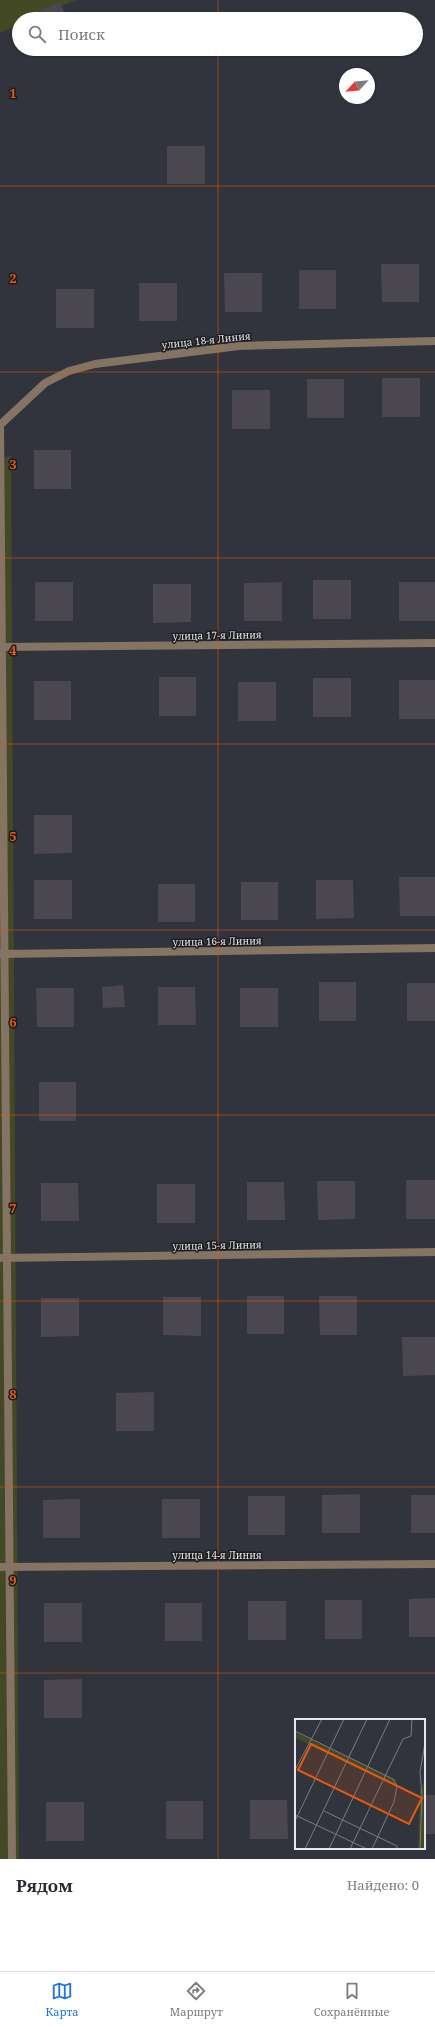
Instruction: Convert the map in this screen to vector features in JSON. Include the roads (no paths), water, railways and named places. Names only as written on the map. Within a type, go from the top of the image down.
[{"type":"street","name":"улица 18-я Линия","points":[[0,426],[45,383],[69,371],[95,364],[240,346],[435,341]]},
{"type":"street","points":[[0,426],[4,1258],[10,1566],[12,1859]]},
{"type":"street","name":"улица 17-я Линия","points":[[1,647],[435,643]]},
{"type":"street","name":"улица 16-я Линия","points":[[2,954],[435,948]]},
{"type":"street","name":"улица 15-я Линия","points":[[4,1258],[435,1252]]},
{"type":"street","name":"улица 14-я Линия","points":[[0,1566],[435,1564]]}]
